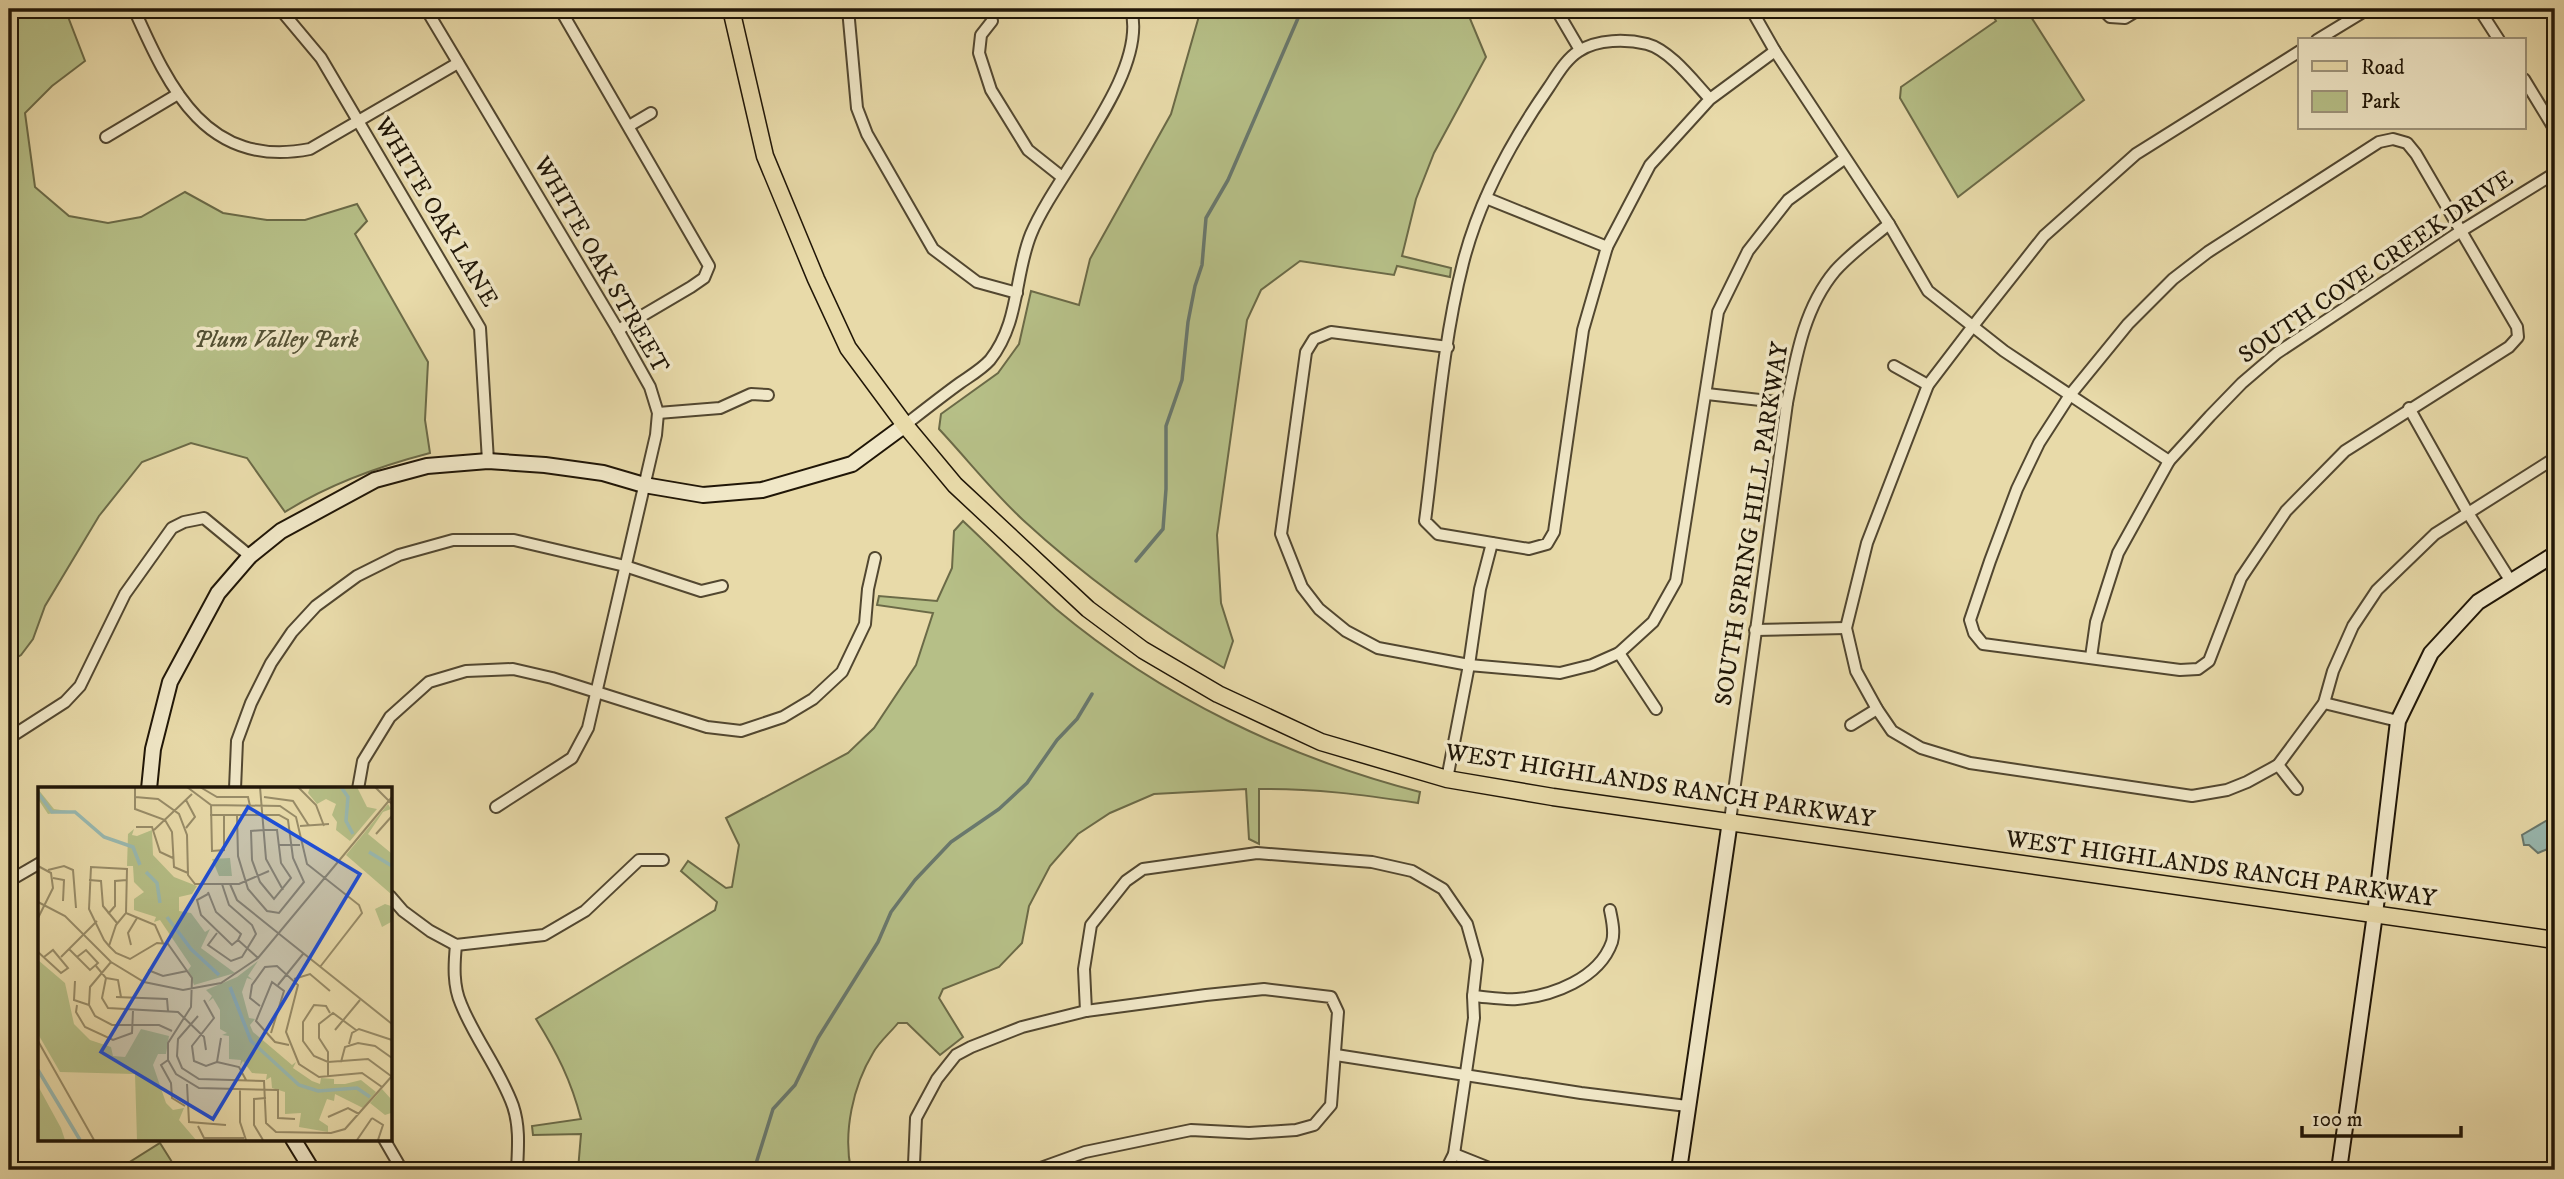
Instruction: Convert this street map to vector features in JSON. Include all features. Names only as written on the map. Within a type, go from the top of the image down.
[{"type":"main road","name":"WEST HIGHLANDS RANCH PARKWAY","points":[[732,9],[765,156],[848,348],[905,425],[955,485],[1088,609],[1143,650],[1219,694],[1321,742],[1447,779],[2555,940]]},
{"type":"street","points":[[134,9],[178,94],[193,114],[211,131],[251,151],[286,154],[310,149],[458,63]]},
{"type":"street","name":"WHITE OAK LANE","points":[[280,9],[321,58],[480,328],[488,461]]},
{"type":"street","name":"WHITE OAK STREET","points":[[426,9],[618,330],[650,387],[658,413],[656,435],[588,728],[572,758],[496,807]]},
{"type":"street","points":[[560,9],[709,266],[705,278],[618,330]]},
{"type":"street","points":[[848,9],[857,108],[867,134],[933,249],[977,282],[1017,293]]},
{"type":"street","points":[[149,787],[153,749],[170,682],[218,593],[250,556],[281,531],[375,480],[427,466],[488,461],[603,473],[644,485],[703,495],[762,490],[852,464],[988,362],[1007,333],[1030,234],[1110,100],[1131,52],[1134,19],[1131,9]]},
{"type":"street","points":[[1556,9],[1580,50]]},
{"type":"street","points":[[1751,9],[1844,159],[1889,224],[1928,291],[2004,351],[2169,461]]},
{"type":"street","points":[[2102,9],[2110,17],[2125,18],[2140,9]]},
{"type":"street","points":[[2320,38],[2368,9]]},
{"type":"street","points":[[2479,9],[2498,38]]},
{"type":"street","points":[[992,21],[981,35],[979,53],[991,90],[1028,150],[1062,177]]},
{"type":"street","points":[[1710,99],[1677,64],[1649,45],[1613,40],[1580,50],[1563,67],[1516,137],[1486,198],[1463,263],[1447,347],[1425,521],[1438,534],[1529,549],[1547,544],[1555,531],[1583,330],[1606,247],[1650,165],[1710,99],[1775,51]]},
{"type":"street","points":[[2298,52],[2136,154],[2044,236],[1928,385],[1867,543],[1846,628],[1856,670],[1877,709],[1892,731],[1921,748],[1970,763],[2192,796],[2227,790],[2278,765],[2324,703],[2333,671],[2353,626],[2377,590],[2435,534],[2555,458]]},
{"type":"street","points":[[2526,82],[2555,130]]},
{"type":"street","points":[[106,137],[178,94]]},
{"type":"street","points":[[629,126],[651,113]]},
{"type":"street","points":[[2393,139],[2407,143],[2416,154],[2461,231],[2517,327],[2518,337],[2509,347],[2345,451],[2286,511],[2241,578],[2209,661],[2197,669],[2180,670],[1983,643],[1974,633],[1970,620],[2017,489],[2039,443],[2070,395],[2128,324],[2174,279],[2208,252],[2379,142],[2393,139]]},
{"type":"street","points":[[1447,347],[1331,332],[1314,339],[1306,352],[1281,534],[1302,587],[1319,609],[1346,631],[1378,648],[1469,665],[1560,673],[1591,665],[1619,653],[1653,622],[1676,581],[1718,312],[1748,251],[1788,200],[1844,159]]},
{"type":"street","name":"SOUTH COVE CREEK DRIVE","points":[[2091,657],[2095,622],[2118,553],[2169,461],[2242,383],[2277,353],[2461,231],[2555,173]]},
{"type":"street","points":[[1486,198],[1606,247]]},
{"type":"street","name":"SOUTH SPRING HILL PARKWAY","points":[[1730,821],[1787,403],[1798,346],[1814,302],[1835,271],[1889,224]]},
{"type":"street","points":[[1894,366],[1928,385]]},
{"type":"street","points":[[658,413],[720,408],[751,394],[768,395]]},
{"type":"street","points":[[1707,394],[1787,403]]},
{"type":"street","points":[[2409,408],[2468,513],[2510,580]]},
{"type":"street","points":[[9,738],[65,702],[80,686],[125,594],[172,528],[184,522],[204,518],[250,556]]},
{"type":"street","points":[[235,787],[237,741],[251,703],[271,663],[292,632],[316,606],[357,576],[400,555],[453,540],[514,540],[625,566],[701,591],[722,586]]},
{"type":"street","points":[[1447,779],[1469,665],[1480,589],[1492,543]]},
{"type":"street","points":[[2339,1170],[2375,914],[2398,721],[2431,653],[2478,602],[2555,554]]},
{"type":"street","points":[[358,787],[363,761],[390,717],[429,682],[466,671],[513,669],[597,690],[706,727],[741,731],[783,717],[813,699],[842,672],[865,625],[868,589],[875,558]]},
{"type":"street","points":[[1755,630],[1846,628]]},
{"type":"street","points":[[1619,653],[1656,709]]},
{"type":"street","points":[[2324,703],[2398,721]]},
{"type":"street","points":[[1851,725],[1877,709]]},
{"type":"street","points":[[2278,765],[2297,789]]},
{"type":"street","points":[[1679,1170],[1730,821]]},
{"type":"street","points":[[1086,1011],[1084,969],[1091,925],[1126,881],[1143,869],[1257,853],[1372,862],[1412,871],[1443,889],[1467,924],[1477,960],[1473,996],[1474,1018],[1454,1154],[1446,1170]]},
{"type":"street","points":[[392,898],[403,911],[430,931],[456,945],[544,935],[585,911],[639,860],[663,860]]},
{"type":"street","points":[[9,881],[38,864]]},
{"type":"street","points":[[1473,996],[1517,999],[1561,989],[1595,969],[1612,942],[1613,923],[1610,910]]},
{"type":"street","points":[[456,945],[454,971],[460,1003],[500,1076],[513,1107],[519,1136],[517,1170]]},
{"type":"street","points":[[916,1170],[916,1118],[937,1079],[956,1055],[1022,1027],[1086,1011],[1264,989],[1331,997],[1338,1012],[1331,1105],[1314,1125],[1296,1130],[1250,1133],[1191,1130],[1085,1152],[1035,1170]]},
{"type":"street","points":[[1336,1055],[1581,1093],[1687,1106]]},
{"type":"street","points":[[294,1140],[312,1170]]},
{"type":"street","points":[[385,1140],[402,1170]]},
{"type":"street","points":[[1454,1154],[1493,1170]]},
{"type":"green space","name":"Plum Valley Park","points":[[9,9],[65,9],[85,61],[52,86],[25,113],[35,187],[69,216],[108,223],[141,217],[185,192],[223,213],[267,220],[305,220],[357,204],[367,221],[355,234],[428,362],[425,420],[430,453],[355,477],[285,512],[247,458],[191,443],[142,462],[99,516],[45,606],[33,639],[21,655],[9,662]]},
{"type":"green space","points":[[1201,9],[1466,9],[1486,57],[1434,153],[1416,199],[1402,256],[1451,268],[1450,277],[1397,266],[1394,275],[1300,261],[1261,290],[1247,320],[1217,535],[1221,603],[1233,641],[1224,668],[1144,617],[1047,541],[1012,509],[939,429],[941,414],[998,373],[1019,344],[1031,291],[1079,305],[1090,259],[1171,114]]},
{"type":"green space","points":[[1989,9],[2026,9],[2084,100],[1958,197],[1900,98],[1901,87],[1996,21]]},
{"type":"green space","points":[[963,521],[1056,609],[1139,670],[1228,721],[1275,742],[1371,778],[1420,792],[1418,803],[1319,791],[1259,789],[1259,844],[1249,839],[1246,789],[1154,794],[1110,813],[1078,834],[1050,866],[1029,906],[1022,943],[999,967],[943,989],[939,998],[963,1037],[940,1055],[907,1023],[898,1023],[875,1049],[860,1080],[849,1125],[851,1170],[578,1170],[581,1134],[533,1135],[532,1126],[581,1119],[563,1067],[536,1019],[715,910],[717,902],[681,871],[688,861],[726,888],[732,887],[739,845],[726,818],[848,753],[874,728],[916,665],[933,613],[877,605],[879,596],[937,601],[952,568],[954,531]]},
{"type":"green space","points":[[160,1143],[177,1170],[117,1170]]},
{"type":"water","points":[[2551,818],[2555,823],[2555,846],[2538,853],[2529,845],[2524,845],[2522,835]]},
{"type":"waterway","points":[[1136,561],[1163,529],[1166,426],[1182,380],[1188,322],[1202,265],[1206,218],[1228,180],[1302,9]]},
{"type":"waterway","points":[[754,1170],[773,1109],[795,1085],[818,1038],[878,942],[891,912],[915,880],[951,842],[999,809],[1027,783],[1057,740],[1077,719],[1092,694]]}]
